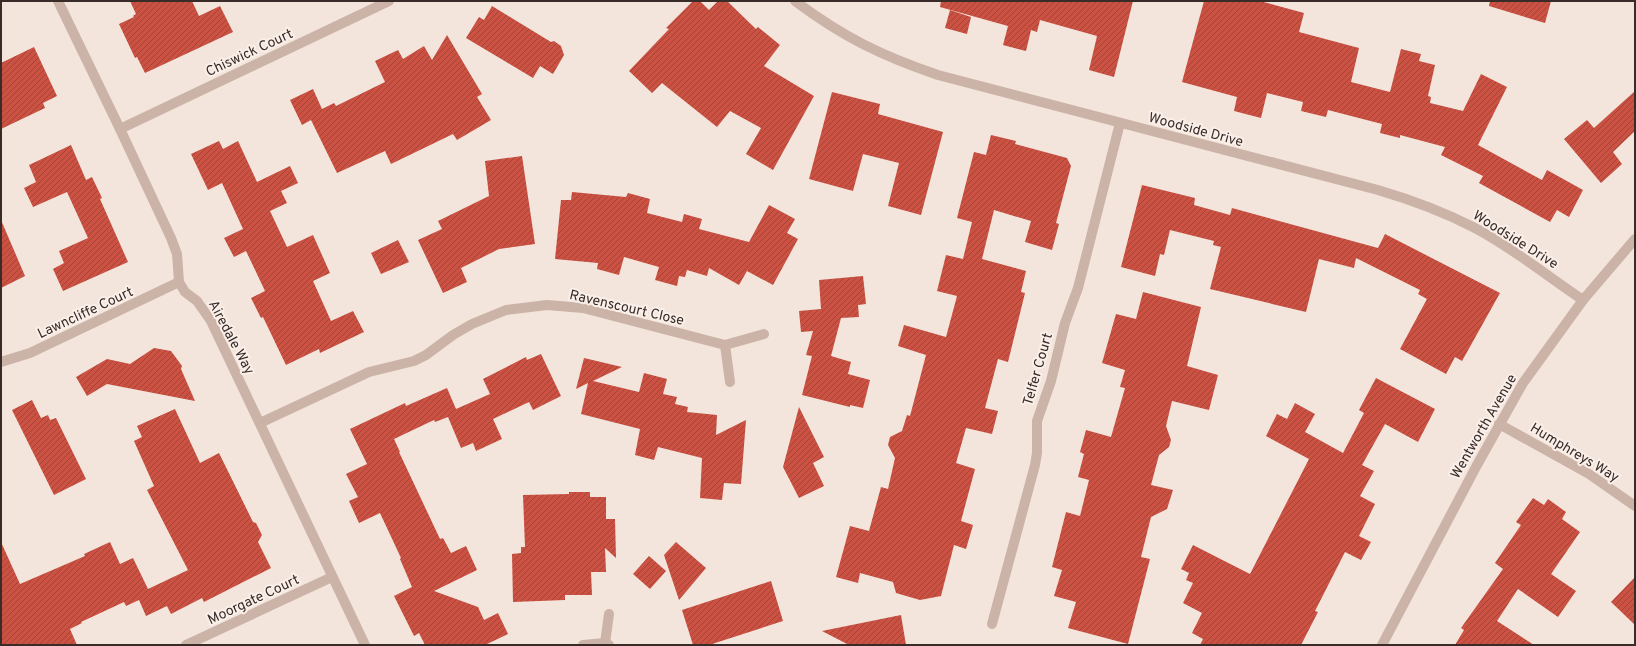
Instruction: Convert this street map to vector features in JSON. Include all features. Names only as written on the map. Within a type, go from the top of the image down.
[{"type":"street","points":[[58,1],[171,238],[177,254],[179,282]]},
{"type":"street","name":"Chiswick Court","points":[[120,129],[389,1]]},
{"type":"street","name":"Woodside Drive","points":[[795,1],[840,32],[869,48],[900,62],[938,75],[1378,190],[1423,204],[1476,228],[1503,244],[1583,300]]},
{"type":"street","name":"Telfer Court","points":[[992,624],[1035,465],[1037,453],[1037,421],[1051,381],[1065,323],[1078,288],[1120,123]]},
{"type":"street","name":"Wentworth Avenue","points":[[1382,645],[1499,424],[1523,383],[1583,300],[1635,239]]},
{"type":"street","name":"Lawncliffe Court","points":[[1,362],[30,353],[179,282]]},
{"type":"street","name":"Airedale Way","points":[[179,282],[185,292],[197,301],[204,309],[260,422],[365,645]]},
{"type":"street","name":"Ravenscourt Close","points":[[260,422],[369,372],[414,361],[426,355],[453,335],[472,324],[506,310],[547,305],[583,308],[725,345]]},
{"type":"street","points":[[730,382],[725,345],[764,334]]},
{"type":"street","name":"Humphreys Way","points":[[1499,424],[1589,474],[1635,506]]},
{"type":"street","name":"Moorgate Court","points":[[186,645],[332,577]]},
{"type":"street","points":[[583,645],[607,644],[609,614]]},
{"type":"building","points":[[130,1],[192,1],[199,16],[220,6],[233,32],[145,73],[137,57],[135,58],[119,24],[134,17],[133,16],[136,14]]},
{"type":"building","points":[[693,1],[700,1],[709,10],[718,1],[727,1],[756,29],[758,27],[780,45],[764,66],[814,96],[773,170],[746,154],[761,128],[730,111],[717,127],[662,83],[652,93],[629,71],[669,29],[666,28]]},
{"type":"building","points":[[941,1],[1133,1],[1114,77],[1089,70],[1097,36],[1040,20],[1037,32],[1031,30],[1026,51],[1003,45],[1008,26],[940,7]]},
{"type":"building","points":[[1204,1],[1260,1],[1304,13],[1299,32],[1359,48],[1351,82],[1390,92],[1401,49],[1421,54],[1419,61],[1435,65],[1428,96],[1431,97],[1430,103],[1463,111],[1481,74],[1507,87],[1478,145],[1542,180],[1547,170],[1583,190],[1569,217],[1557,210],[1550,222],[1479,183],[1483,176],[1441,155],[1445,147],[1400,135],[1400,138],[1380,133],[1382,124],[1328,110],[1326,117],[1301,111],[1303,102],[1267,93],[1261,118],[1234,111],[1237,97],[1182,82]]},
{"type":"building","points":[[1490,1],[1551,1],[1545,23],[1489,6]]},
{"type":"building","points":[[492,6],[551,42],[554,41],[561,46],[564,55],[553,74],[540,66],[533,78],[466,38],[479,17],[484,20]]},
{"type":"building","points":[[950,10],[971,17],[967,34],[945,28]]},
{"type":"building","points":[[447,35],[482,94],[477,97],[491,120],[457,140],[453,134],[391,164],[385,151],[337,173],[311,120],[302,125],[290,100],[313,89],[322,109],[334,103],[336,106],[385,82],[375,61],[398,50],[403,59],[424,46],[432,60]]},
{"type":"building","points":[[34,47],[57,96],[43,103],[45,108],[1,129],[1,63]]},
{"type":"building","points":[[1635,91],[1635,131],[1613,152],[1622,164],[1601,183],[1564,139],[1587,120],[1594,128]]},
{"type":"building","points":[[832,92],[880,104],[878,114],[943,132],[921,215],[888,206],[899,163],[863,154],[853,191],[809,179]]},
{"type":"building","points":[[991,135],[1016,141],[1015,144],[1067,158],[1071,166],[1056,223],[1059,224],[1052,250],[1025,242],[1031,221],[994,210],[982,259],[1026,271],[1021,292],[1025,293],[1008,362],[998,359],[985,408],[998,411],[992,434],[966,428],[956,463],[975,469],[961,521],[973,525],[966,549],[954,545],[941,596],[920,600],[896,593],[893,582],[860,573],[858,583],[836,577],[850,526],[869,531],[881,487],[888,489],[895,458],[888,445],[890,437],[902,431],[907,415],[910,416],[926,355],[898,346],[904,325],[946,337],[957,296],[937,291],[946,255],[963,259],[972,222],[957,218],[974,152],[986,155]]},
{"type":"building","points":[[219,141],[223,149],[238,141],[257,182],[290,166],[298,183],[281,191],[287,203],[270,211],[287,247],[313,235],[330,273],[313,281],[331,321],[353,311],[364,332],[320,353],[319,349],[286,365],[263,317],[261,318],[251,298],[265,291],[246,251],[234,257],[224,238],[243,229],[222,183],[208,190],[191,154]]},
{"type":"building","points":[[71,145],[86,180],[92,177],[102,198],[100,199],[128,262],[63,291],[53,269],[64,263],[59,251],[88,238],[67,192],[33,207],[24,188],[36,182],[29,165]]},
{"type":"building","points":[[522,156],[535,244],[499,249],[461,268],[467,282],[443,293],[418,240],[442,229],[438,221],[489,196],[485,161]]},
{"type":"building","points":[[1142,185],[1195,198],[1194,205],[1230,215],[1232,208],[1378,248],[1385,234],[1500,293],[1462,361],[1455,357],[1446,374],[1400,349],[1427,299],[1418,294],[1420,290],[1356,258],[1354,268],[1319,259],[1306,312],[1210,289],[1221,247],[1213,245],[1214,241],[1170,230],[1164,255],[1160,254],[1155,276],[1121,267]]},
{"type":"building","points":[[572,192],[626,197],[628,193],[650,199],[647,213],[682,222],[684,214],[702,219],[699,229],[749,242],[769,205],[795,219],[787,233],[798,239],[773,285],[747,271],[739,285],[709,268],[707,276],[687,270],[685,277],[679,276],[677,286],[655,280],[659,267],[624,257],[619,275],[597,269],[598,263],[555,259],[561,200],[571,200]]},
{"type":"building","points":[[1,220],[25,276],[1,288]]},
{"type":"building","points":[[398,240],[409,262],[381,274],[371,253]]},
{"type":"building","points":[[863,276],[866,304],[858,305],[859,317],[841,318],[831,356],[851,362],[848,374],[870,380],[863,408],[850,405],[850,407],[802,395],[812,356],[806,355],[813,331],[801,332],[799,311],[821,309],[819,280]]},
{"type":"building","points":[[1143,292],[1201,307],[1187,366],[1218,375],[1209,410],[1172,401],[1166,426],[1171,440],[1169,447],[1159,455],[1151,485],[1173,490],[1167,509],[1151,517],[1141,557],[1150,559],[1128,644],[1068,628],[1076,602],[1054,596],[1062,570],[1052,567],[1066,512],[1080,516],[1089,480],[1078,477],[1084,454],[1080,452],[1086,430],[1111,437],[1125,388],[1120,387],[1125,370],[1102,363],[1116,314],[1136,319]]},
{"type":"building","points":[[154,348],[171,351],[182,366],[181,369],[195,401],[107,384],[87,396],[76,377],[107,359],[130,364]]},
{"type":"building","points":[[541,354],[561,396],[533,410],[529,402],[493,419],[502,439],[476,451],[473,443],[461,448],[448,417],[435,422],[434,420],[394,439],[440,539],[443,538],[451,553],[466,546],[477,570],[434,591],[478,607],[484,620],[498,613],[508,634],[485,645],[425,645],[419,633],[414,636],[394,596],[412,587],[400,559],[401,558],[380,513],[359,523],[349,501],[358,497],[346,474],[367,464],[350,429],[405,403],[406,406],[447,388],[456,409],[490,394],[483,379],[526,357],[527,360]]},
{"type":"building","points":[[584,358],[622,367],[593,381],[639,392],[644,373],[667,379],[663,394],[677,397],[675,404],[688,407],[687,412],[717,415],[716,435],[746,420],[741,484],[724,483],[722,500],[700,498],[702,458],[658,447],[654,460],[635,455],[640,429],[581,414],[588,383],[576,389]]},
{"type":"building","points":[[1376,378],[1435,409],[1418,442],[1385,424],[1362,465],[1374,471],[1360,496],[1375,504],[1359,536],[1371,542],[1361,560],[1345,552],[1315,611],[1318,612],[1301,645],[1200,645],[1203,639],[1192,633],[1202,613],[1183,603],[1193,583],[1186,580],[1189,573],[1181,569],[1193,545],[1250,574],[1309,459],[1266,436],[1277,414],[1287,419],[1295,403],[1315,414],[1305,432],[1343,453],[1364,413],[1359,410]]},
{"type":"building","points":[[32,400],[41,418],[48,415],[50,420],[56,418],[86,479],[54,495],[12,410]]},
{"type":"building","points":[[799,407],[824,457],[813,463],[824,486],[799,498],[783,467]]},
{"type":"building","points":[[175,409],[200,463],[219,453],[253,522],[256,523],[262,535],[258,542],[271,568],[204,602],[202,598],[171,614],[167,606],[146,616],[139,600],[126,606],[124,602],[81,622],[82,623],[70,629],[77,645],[1,645],[1,542],[20,584],[85,556],[84,554],[110,542],[120,564],[133,558],[148,589],[188,570],[147,490],[154,486],[134,441],[142,437],[137,426]]},
{"type":"building","points":[[569,492],[590,492],[590,497],[606,497],[606,519],[615,519],[616,558],[605,548],[606,572],[591,572],[592,595],[565,595],[565,600],[513,602],[512,554],[521,553],[521,547],[525,547],[523,495],[569,494]]},
{"type":"building","points":[[1533,498],[1544,505],[1548,499],[1566,512],[1562,519],[1580,532],[1551,574],[1576,591],[1558,617],[1518,589],[1497,621],[1534,645],[1455,645],[1464,630],[1461,628],[1503,569],[1495,563],[1521,525],[1516,522]]},
{"type":"building","points":[[676,542],[706,568],[679,600],[664,555]]},
{"type":"building","points":[[649,556],[666,571],[650,589],[633,574]]},
{"type":"building","points":[[1635,577],[1635,625],[1611,602]]},
{"type":"building","points":[[771,581],[783,621],[709,645],[693,645],[682,610]]},
{"type":"building","points":[[901,615],[906,645],[849,645],[822,631]]}]
